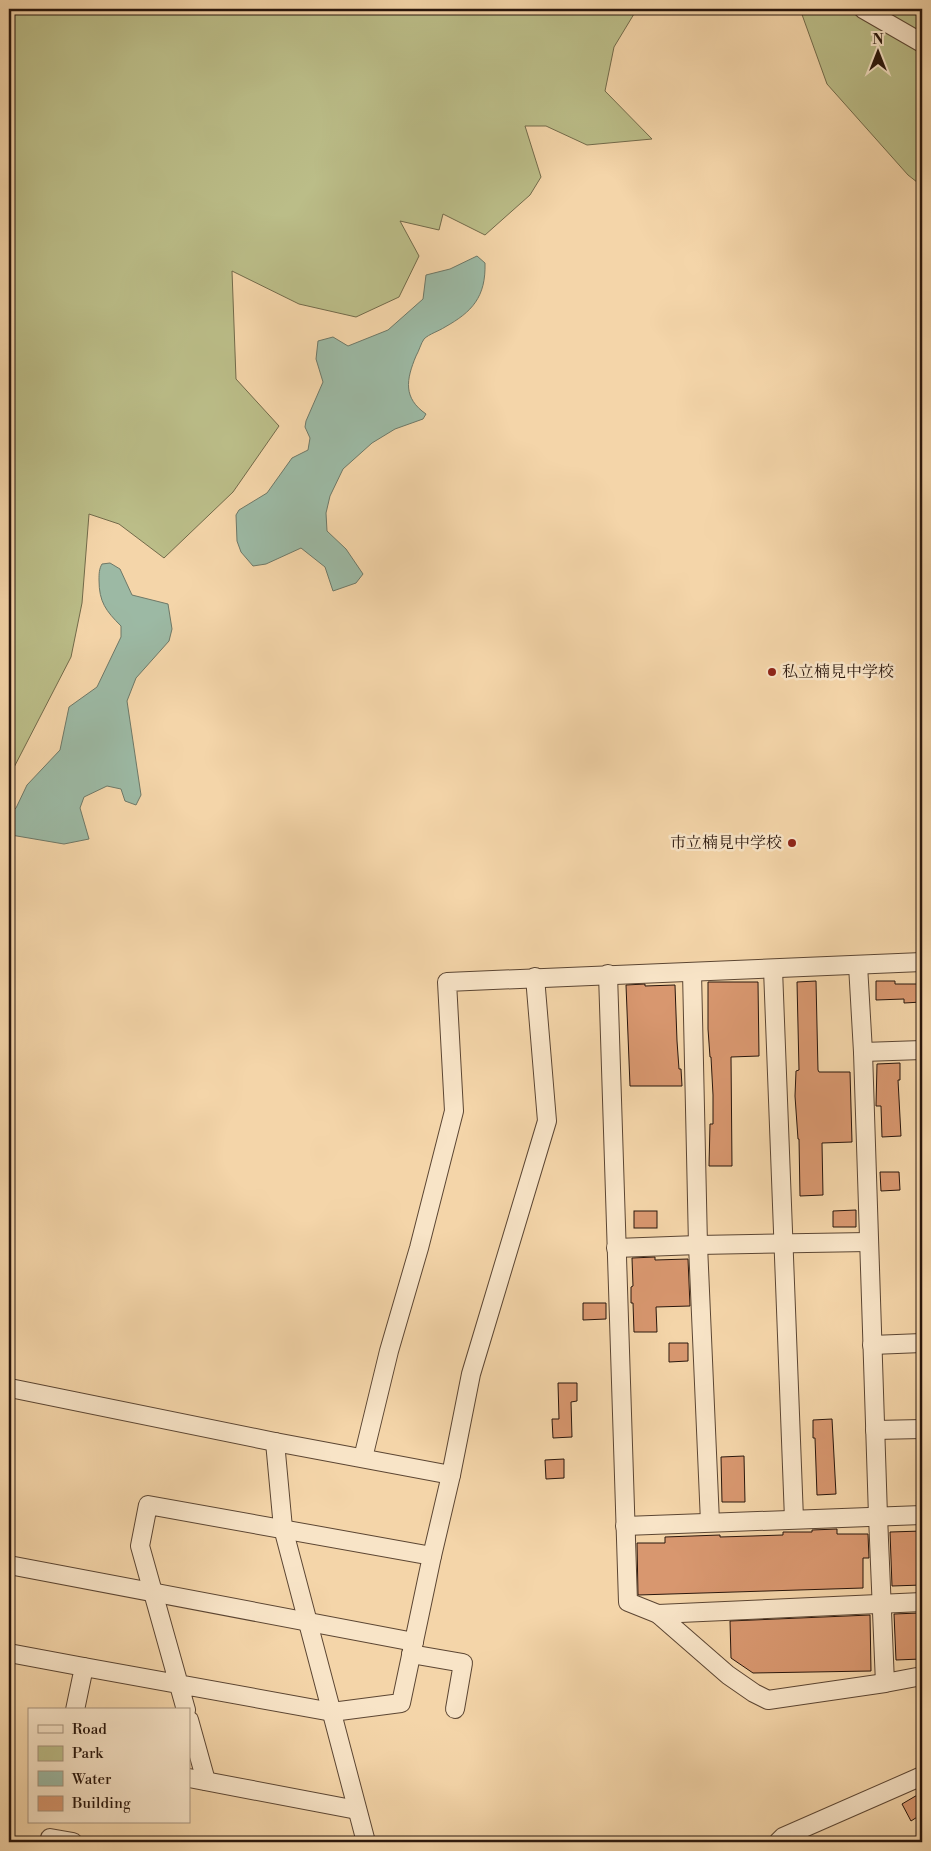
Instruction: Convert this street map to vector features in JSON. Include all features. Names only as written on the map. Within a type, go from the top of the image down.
[{"type":"street","points":[[863,9],[922,43]]},
{"type":"street","points":[[363,1458],[389,1351],[419,1248],[454,1110],[447,982],[608,974],[774,970],[922,962]]},
{"type":"street","points":[[858,965],[863,1052],[868,1242],[885,1683]]},
{"type":"street","points":[[774,970],[794,1519]]},
{"type":"street","points":[[692,972],[698,1245],[710,1522]]},
{"type":"street","points":[[608,974],[628,1602],[658,1614],[728,1675],[768,1700],[922,1676]]},
{"type":"street","points":[[9,1653],[332,1712],[401,1703],[471,1374],[547,1121],[534,977]]},
{"type":"street","points":[[863,1052],[922,1050]]},
{"type":"street","points":[[616,1248],[868,1242]]},
{"type":"street","points":[[872,1345],[922,1343]]},
{"type":"street","points":[[9,1390],[10,1388],[275,1442],[451,1475]]},
{"type":"street","points":[[875,1430],[922,1429]]},
{"type":"street","points":[[275,1442],[283,1528],[366,1842]]},
{"type":"street","points":[[185,1708],[140,1546],[148,1505],[432,1556]]},
{"type":"street","points":[[625,1526],[922,1515]]},
{"type":"street","points":[[9,1565],[308,1622],[412,1648],[463,1664],[455,1709]]},
{"type":"street","points":[[658,1614],[922,1602]]},
{"type":"street","points":[[75,1708],[84,1667]]},
{"type":"street","points":[[190,1728],[197,1780],[357,1810]]},
{"type":"street","points":[[778,1842],[783,1837],[922,1776]]},
{"type":"street","points":[[51,1834],[73,1842]]},
{"type":"green space","points":[[9,9],[637,9],[614,47],[605,91],[652,139],[587,145],[546,126],[525,126],[541,177],[530,195],[485,235],[443,214],[439,230],[400,221],[419,256],[399,297],[356,317],[299,304],[232,271],[236,379],[279,426],[233,492],[164,558],[119,524],[89,514],[82,603],[71,657],[9,777]]},
{"type":"green space","points":[[800,9],[922,9],[922,49],[918,57],[922,62],[922,186],[908,175],[827,84]]},
{"type":"water","points":[[477,256],[485,263],[485,275],[476,302],[455,321],[424,339],[410,373],[410,395],[413,402],[426,414],[423,419],[395,429],[372,443],[343,469],[330,496],[326,513],[327,531],[346,549],[363,574],[356,583],[333,591],[325,567],[301,548],[266,564],[253,566],[241,552],[237,541],[236,515],[239,510],[267,493],[292,458],[308,450],[310,438],[305,427],[306,421],[323,382],[316,359],[318,341],[333,337],[348,346],[388,330],[423,299],[426,275],[450,269]]},
{"type":"water","points":[[110,563],[120,569],[132,595],[168,604],[172,629],[169,641],[136,678],[127,701],[141,795],[136,805],[125,801],[121,789],[107,786],[84,797],[80,808],[89,839],[64,844],[11,835],[9,834],[9,814],[16,808],[27,785],[60,750],[69,707],[97,687],[121,637],[121,626],[104,606],[99,588],[101,566],[102,564]]},
{"type":"building","points":[[816,981],[818,1070],[819,1072],[850,1072],[852,1142],[822,1143],[823,1195],[800,1196],[799,1139],[795,1096],[796,1071],[799,1070],[797,982]]},
{"type":"building","points":[[876,981],[895,981],[895,984],[922,984],[922,1002],[904,1003],[904,999],[876,1000]]},
{"type":"building","points":[[708,982],[758,982],[759,1056],[731,1057],[732,1166],[709,1166],[710,1124],[713,1124],[713,1095],[708,1029]]},
{"type":"building","points":[[645,984],[645,986],[675,985],[677,1041],[682,1086],[630,1086],[626,985]]},
{"type":"building","points":[[900,1063],[900,1080],[898,1080],[901,1136],[882,1137],[881,1106],[876,1106],[877,1064]]},
{"type":"building","points":[[880,1172],[899,1172],[900,1190],[881,1191]]},
{"type":"building","points":[[856,1210],[856,1227],[833,1227],[833,1211]]},
{"type":"building","points":[[634,1211],[657,1211],[657,1228],[634,1228]]},
{"type":"building","points":[[655,1257],[655,1260],[688,1259],[690,1306],[656,1307],[657,1332],[634,1332],[633,1303],[631,1303],[631,1287],[633,1286],[632,1258]]},
{"type":"building","points":[[583,1303],[606,1303],[606,1319],[583,1320]]},
{"type":"building","points":[[669,1343],[688,1343],[688,1361],[669,1362]]},
{"type":"building","points":[[558,1383],[577,1383],[577,1401],[571,1402],[572,1437],[553,1438],[552,1419],[559,1419]]},
{"type":"building","points":[[832,1419],[836,1494],[817,1495],[813,1420]]},
{"type":"building","points":[[744,1456],[745,1502],[722,1502],[721,1457]]},
{"type":"building","points":[[564,1459],[564,1478],[546,1479],[545,1460]]},
{"type":"building","points":[[837,1529],[837,1534],[868,1534],[869,1558],[863,1558],[863,1588],[638,1595],[637,1543],[665,1543],[665,1537],[783,1535],[783,1532],[812,1532],[812,1530]]},
{"type":"building","points":[[922,1531],[922,1585],[892,1586],[890,1532]]},
{"type":"building","points":[[919,1613],[921,1659],[896,1660],[894,1614]]},
{"type":"building","points":[[870,1615],[871,1671],[753,1673],[731,1658],[730,1621]]},
{"type":"building","points":[[919,1794],[922,1801],[922,1814],[911,1821],[902,1804]]},
{"type":"place","name":"私立楠見中学校","points":[[772,672]]},
{"type":"place","name":"市立楠見中学校","points":[[792,843]]}]
